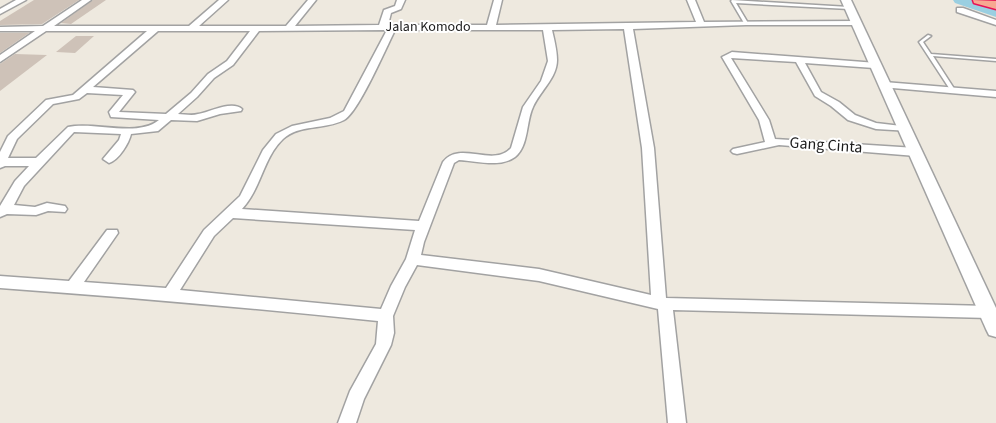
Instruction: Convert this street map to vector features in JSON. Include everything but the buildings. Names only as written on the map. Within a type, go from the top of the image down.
[{"type":"highway","points":[[979,0],[996,5]]},
{"type":"street","points":[[0,12],[22,0]]},
{"type":"street","points":[[0,59],[86,0]]},
{"type":"street","points":[[192,28],[224,0]]},
{"type":"street","points":[[289,27],[312,0]]},
{"type":"street","points":[[170,294],[210,232],[223,218],[232,213],[255,182],[268,152],[281,135],[295,128],[343,117],[348,113],[387,28],[387,12],[398,7],[401,0]]},
{"type":"street","points":[[491,27],[498,0]]},
{"type":"street","points":[[691,0],[701,25]]},
{"type":"street","points":[[848,4],[874,65],[906,129],[996,329]]},
{"type":"street","points":[[960,10],[996,23]]},
{"type":"street","name":"Jalan Komodo","points":[[1,30],[43,28],[628,27],[746,23],[855,23]]},
{"type":"street","points":[[347,423],[356,397],[383,346],[386,332],[386,316],[398,286],[413,259],[417,242],[451,159],[459,156],[498,158],[514,152],[528,108],[546,81],[553,61],[547,26]]},
{"type":"street","points":[[2,211],[19,184],[70,130],[120,132],[127,130],[152,130],[194,95],[211,76],[230,63],[257,27]]},
{"type":"street","points":[[628,27],[648,148],[662,303],[677,423]]},
{"type":"street","points":[[38,162],[1,163],[12,138],[50,102],[74,98],[86,90],[156,28]]},
{"type":"street","points":[[772,144],[764,120],[726,57],[732,55],[874,65]]},
{"type":"street","points":[[799,60],[818,94],[834,103],[842,112],[856,121],[870,126],[906,129]]},
{"type":"street","points":[[884,85],[996,94]]},
{"type":"street","points":[[86,90],[130,92],[114,112],[115,115],[197,118],[237,108]]},
{"type":"street","points":[[109,159],[124,141],[127,130]]},
{"type":"street","name":"Gang Cinta","points":[[737,151],[779,142],[916,152]]},
{"type":"street","points":[[2,211],[36,211],[47,207],[61,209]]},
{"type":"street","points":[[232,213],[424,226]]},
{"type":"street","points":[[72,288],[112,233]]},
{"type":"street","points":[[413,259],[540,275],[662,303],[989,312]]},
{"type":"street","points":[[0,282],[170,294],[198,299],[230,300],[386,316]]},
{"type":"lane","points":[[733,1],[848,4]]},
{"type":"lane","points":[[733,1],[746,23]]},
{"type":"lane","points":[[929,36],[922,42],[953,90]]},
{"type":"lane","points":[[932,56],[996,60]]},
{"type":"waterway","points":[[960,0],[996,12]]}]
